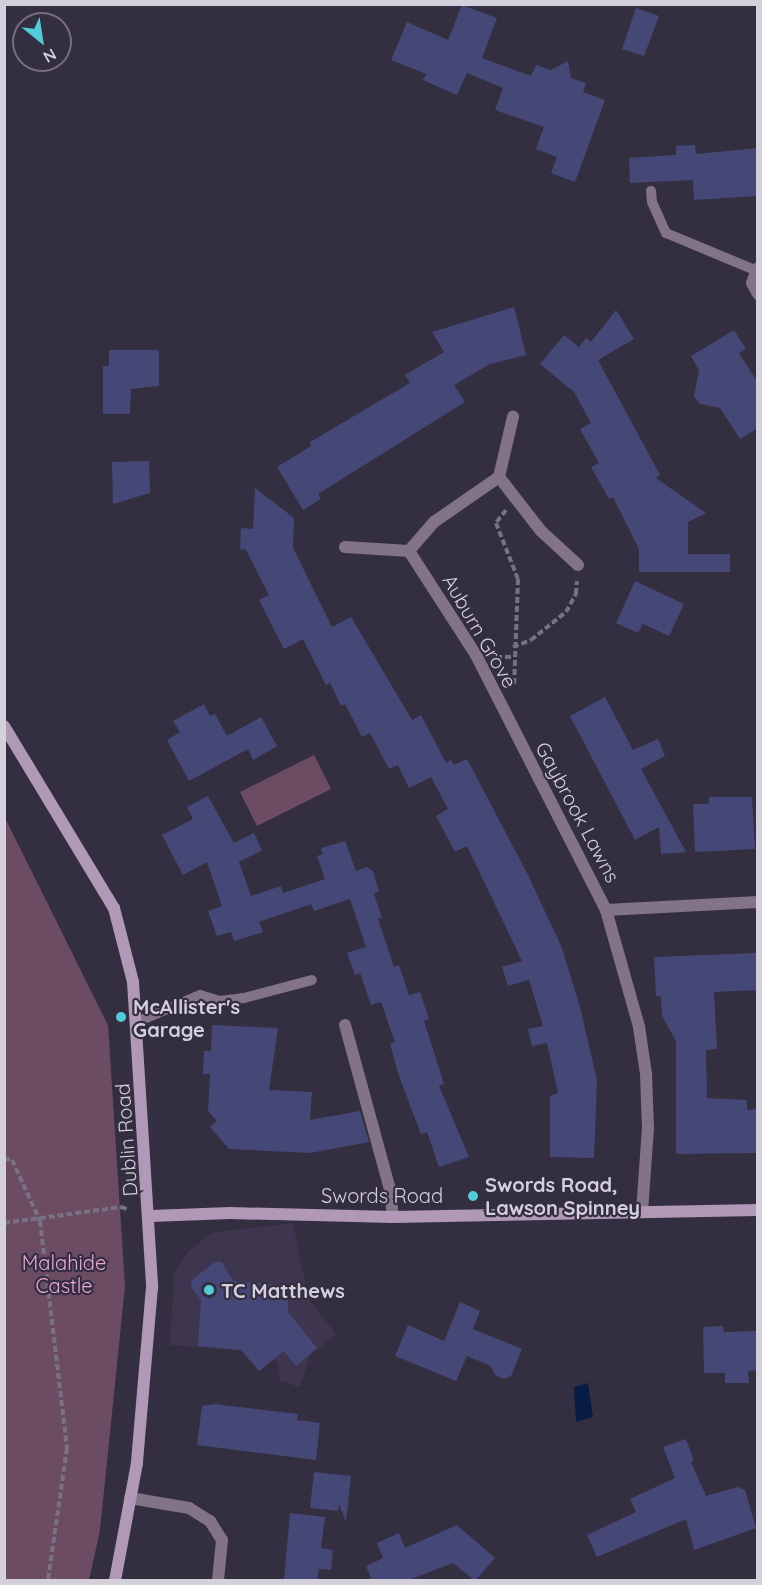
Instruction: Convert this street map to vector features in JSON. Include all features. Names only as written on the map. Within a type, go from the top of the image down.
[{"type":"main road","name":"Dublin Road","points":[[4,726],[114,908],[133,982],[151,1216],[152,1287],[130,1498],[115,1581]]},
{"type":"main road","name":"Swords Road","points":[[151,1216],[230,1213],[393,1217],[758,1210]]},
{"type":"street","points":[[756,269],[752,283],[758,294]]},
{"type":"street","points":[[345,547],[409,551],[434,522],[499,477],[513,417]]},
{"type":"street","points":[[499,477],[541,531],[578,565]]},
{"type":"street","name":"Auburn Grove","points":[[409,551],[476,655],[514,733]]},
{"type":"street","name":"Gaybrook Lawns","points":[[514,733],[606,910],[639,1027],[646,1074],[648,1128],[642,1211]]},
{"type":"street","name":"Gaybrook Lawns","points":[[606,910],[758,902]]},
{"type":"street","points":[[345,1025],[390,1189],[393,1217]]},
{"type":"street","points":[[130,1498],[189,1508],[210,1521],[222,1540],[218,1581]]},
{"type":"lane","points":[[651,191],[652,202],[666,233],[756,269]]},
{"type":"lane","points":[[137,1022],[200,994],[220,1001],[244,998],[312,980]]},
{"type":"path","points":[[515,498],[496,523],[518,579],[513,647],[516,694]]},
{"type":"path","points":[[513,647],[531,640],[566,612],[576,594],[578,565]]},
{"type":"path","points":[[4,1158],[12,1160],[40,1221],[67,1448],[48,1581]]},
{"type":"path","points":[[4,1223],[40,1221],[121,1207],[151,1216]]},
{"type":"shaded area","points":[[293,1223],[308,1298],[336,1334],[310,1356],[300,1387],[280,1381],[278,1362],[259,1352],[170,1345],[174,1273],[188,1252],[211,1233]]},
{"type":"green space","points":[[314,755],[331,789],[257,826],[240,792]]},
{"type":"green space","name":"Malahide Castle","points":[[4,816],[108,1025],[125,1286],[100,1530],[89,1580],[5,1580]]},
{"type":"water","points":[[588,1383],[593,1417],[576,1422],[574,1387]]},
{"type":"building","points":[[462,5],[497,18],[482,58],[531,76],[536,65],[551,70],[568,61],[571,78],[586,83],[583,92],[605,100],[575,182],[551,173],[557,157],[536,149],[544,127],[495,110],[503,88],[467,73],[457,95],[423,80],[426,74],[391,60],[407,22],[448,40]]},
{"type":"building","points":[[636,8],[659,16],[644,56],[622,49]]},
{"type":"building","points":[[695,145],[696,154],[758,148],[758,196],[694,200],[693,180],[630,183],[629,158],[676,155],[676,146]]},
{"type":"building","points":[[514,307],[526,355],[490,364],[454,385],[465,402],[318,494],[321,499],[303,510],[277,467],[311,446],[310,442],[410,383],[405,375],[444,352],[432,332]]},
{"type":"building","points":[[616,310],[634,339],[598,360],[660,475],[656,478],[706,513],[688,522],[688,554],[730,554],[730,572],[639,572],[639,549],[613,497],[609,499],[591,467],[599,463],[580,429],[591,423],[574,392],[540,364],[564,335],[579,347],[586,338],[591,342]]},
{"type":"building","points":[[734,330],[746,349],[739,353],[758,383],[758,428],[740,439],[720,408],[700,404],[694,396],[699,370],[691,356]]},
{"type":"building","points":[[109,350],[159,350],[159,386],[131,389],[130,414],[103,414],[103,366],[109,366]]},
{"type":"building","points":[[149,461],[150,493],[113,504],[112,462]]},
{"type":"building","points":[[255,488],[294,518],[293,548],[332,627],[351,617],[412,720],[421,715],[446,763],[451,760],[454,765],[467,759],[527,873],[562,948],[580,1007],[597,1080],[594,1158],[550,1157],[550,1096],[558,1093],[547,1043],[532,1046],[528,1029],[543,1026],[529,980],[508,986],[502,967],[522,961],[467,846],[455,852],[436,816],[448,809],[431,777],[409,788],[398,765],[389,769],[370,733],[362,737],[345,704],[341,706],[330,683],[326,685],[303,639],[284,649],[259,600],[269,595],[246,550],[240,549],[241,528],[253,529]]},
{"type":"building","points":[[635,581],[684,604],[669,636],[643,624],[638,633],[616,623]]},
{"type":"building","points":[[605,697],[633,750],[658,739],[665,756],[641,769],[686,852],[661,854],[659,827],[635,840],[570,716]]},
{"type":"building","points":[[204,704],[210,716],[215,714],[227,736],[261,717],[277,746],[253,760],[248,749],[189,781],[167,740],[180,732],[173,721]]},
{"type":"building","points":[[208,796],[234,843],[254,833],[262,850],[239,862],[251,896],[281,886],[283,893],[325,879],[317,856],[323,854],[321,848],[345,841],[356,871],[367,867],[373,871],[379,891],[374,894],[382,918],[378,919],[394,967],[399,965],[409,995],[420,992],[429,1019],[424,1021],[444,1084],[439,1086],[469,1157],[439,1167],[427,1132],[421,1134],[399,1076],[390,1044],[395,1042],[381,1002],[371,1005],[360,973],[355,975],[347,953],[366,947],[350,899],[314,911],[311,904],[259,922],[263,932],[234,941],[231,932],[217,936],[208,911],[222,906],[207,862],[183,875],[162,835],[193,819],[187,807]]},
{"type":"building","points":[[709,797],[752,797],[755,849],[695,852],[693,804],[709,804]]},
{"type":"building","points":[[758,953],[758,990],[714,992],[717,1049],[706,1050],[707,1098],[747,1100],[747,1110],[758,1109],[758,1153],[676,1154],[676,1041],[662,1016],[661,996],[656,996],[654,957]]},
{"type":"building","points":[[212,1025],[278,1028],[269,1090],[312,1092],[310,1120],[360,1111],[369,1142],[310,1153],[229,1149],[210,1127],[217,1121],[208,1111],[210,1074],[203,1074],[204,1051],[211,1051]]},
{"type":"building","points":[[215,1262],[222,1262],[233,1281],[280,1285],[279,1299],[288,1299],[288,1312],[317,1348],[296,1366],[284,1351],[259,1371],[241,1350],[198,1346],[201,1300],[191,1287],[192,1280]]},
{"type":"building","points":[[460,1302],[480,1311],[473,1329],[522,1349],[511,1376],[503,1379],[495,1375],[491,1366],[467,1356],[456,1381],[395,1356],[408,1325],[444,1341]]},
{"type":"building","points":[[723,1326],[724,1332],[758,1331],[758,1370],[748,1371],[749,1383],[725,1383],[725,1373],[704,1373],[703,1327]]},
{"type":"building","points":[[214,1404],[298,1414],[297,1420],[320,1423],[316,1460],[197,1445],[202,1406]]},
{"type":"building","points":[[686,1439],[694,1461],[691,1462],[706,1496],[738,1487],[745,1490],[756,1528],[694,1550],[686,1519],[597,1557],[587,1535],[636,1512],[630,1499],[675,1478],[663,1447]]},
{"type":"building","points":[[314,1472],[351,1476],[346,1522],[339,1504],[338,1511],[310,1508]]},
{"type":"building","points":[[290,1513],[325,1517],[321,1548],[333,1550],[331,1570],[319,1569],[317,1581],[284,1581]]},
{"type":"building","points":[[457,1525],[495,1558],[475,1581],[453,1563],[406,1581],[372,1581],[366,1566],[383,1558],[377,1543],[399,1533],[405,1548]]},
{"type":"place","name":"McAllister's Garage","points":[[121,1017]]},
{"type":"place","name":"Swords Road, Lawson Spinney","points":[[473,1196]]},
{"type":"place","name":"TC Matthews","points":[[209,1290]]}]
